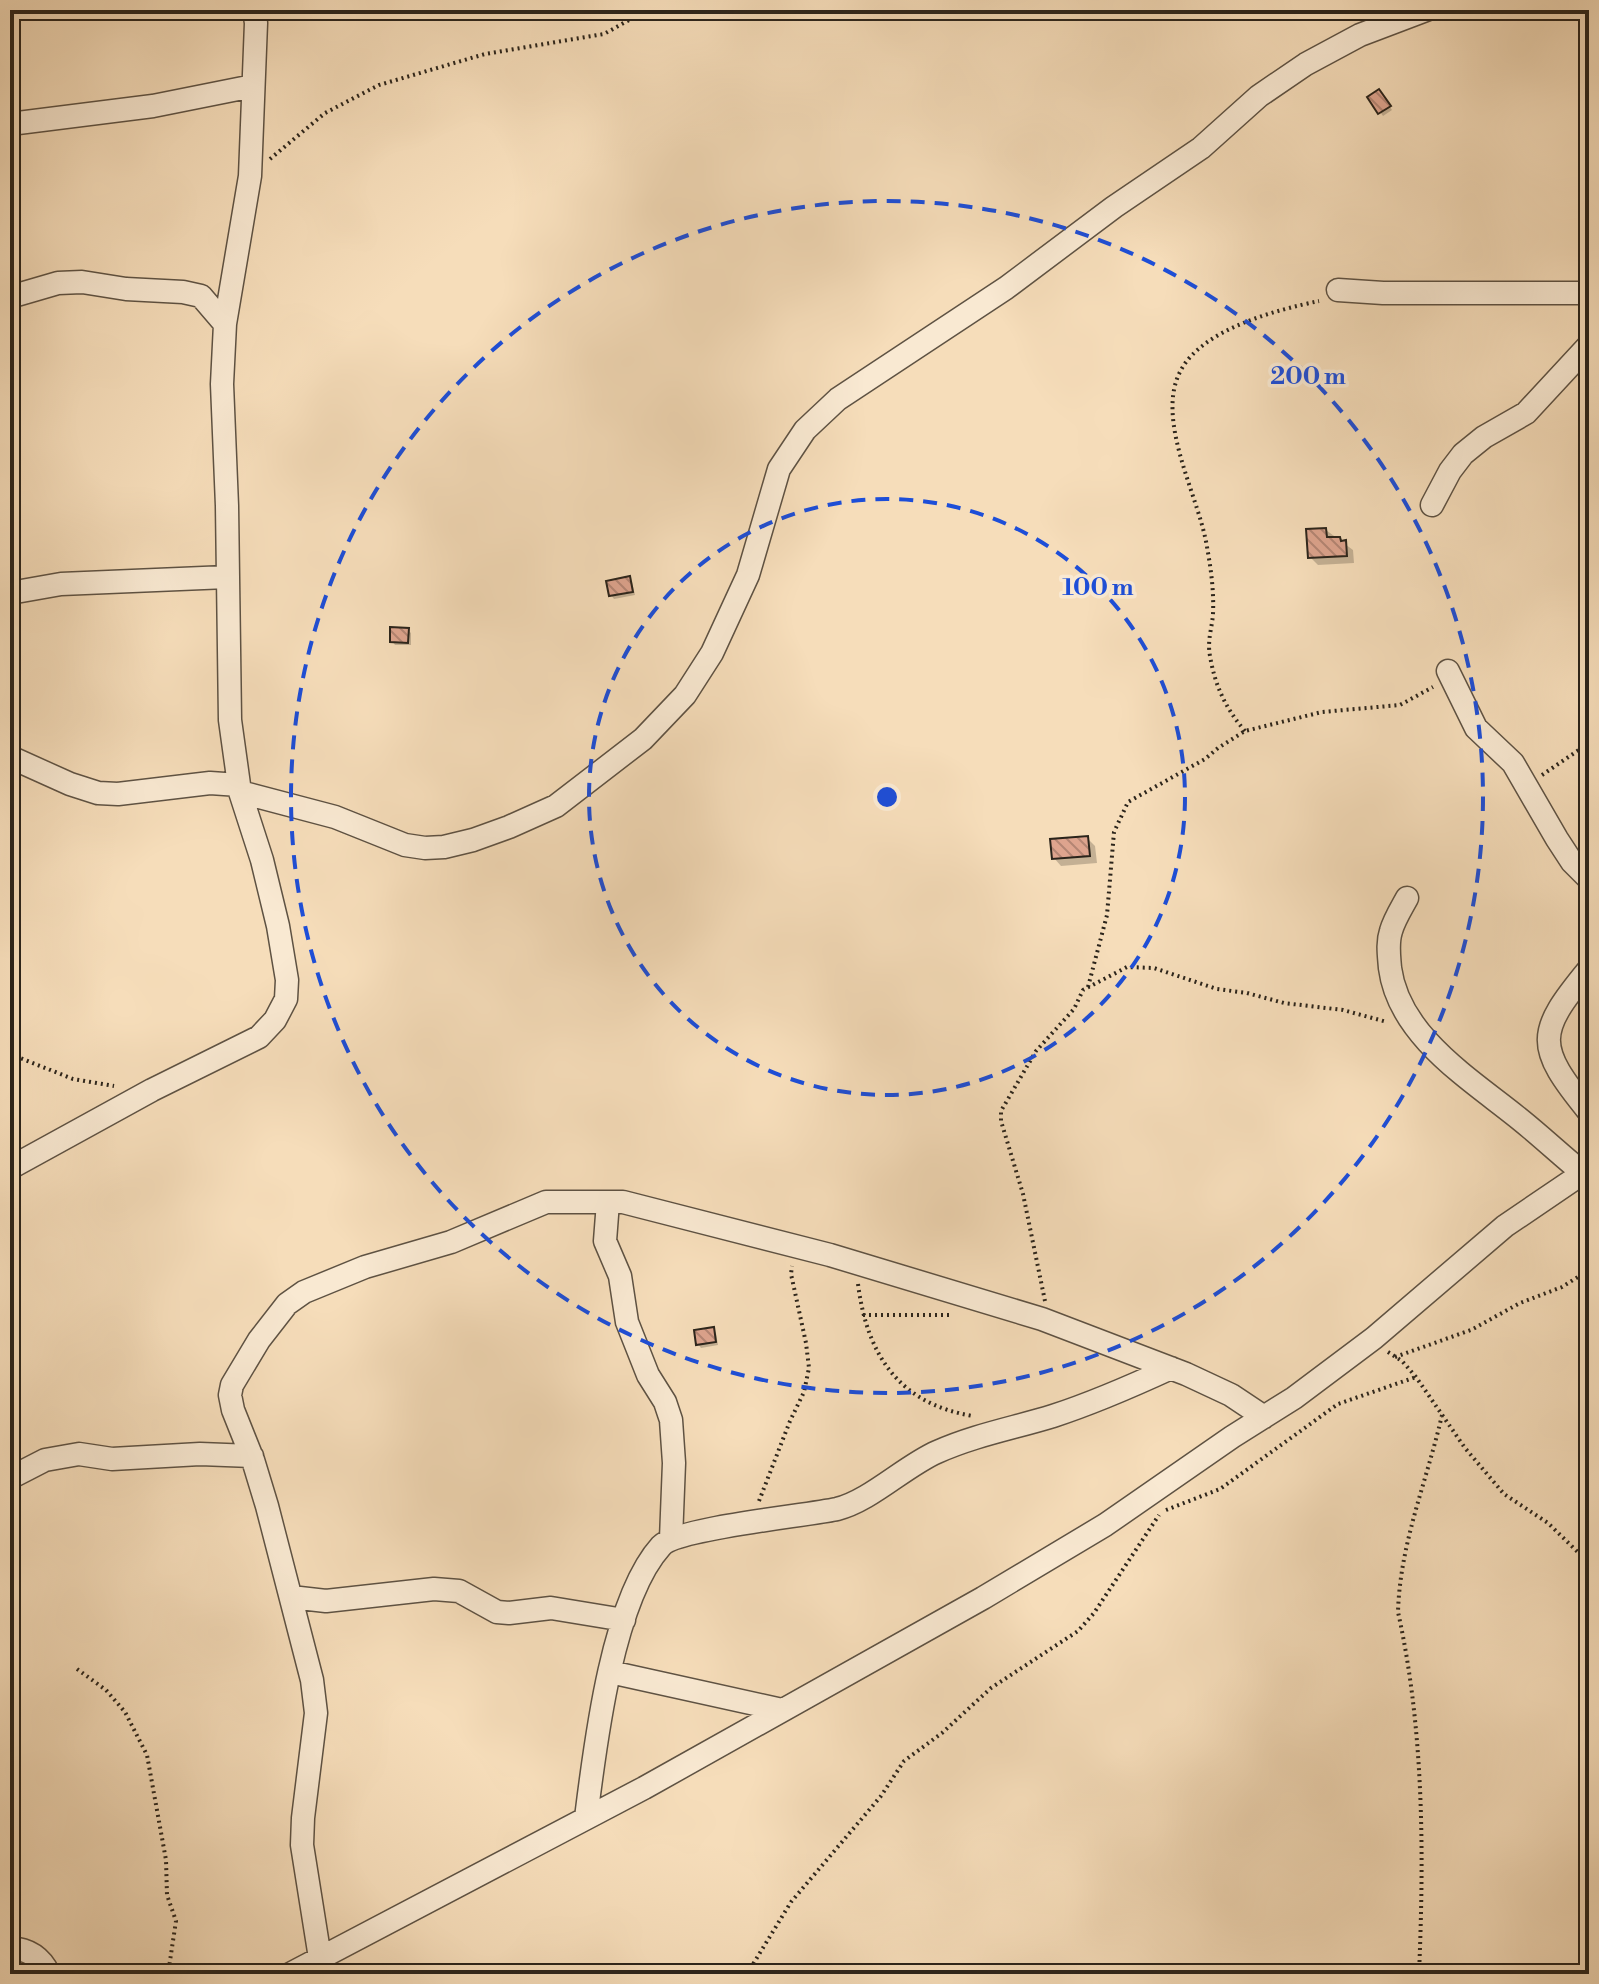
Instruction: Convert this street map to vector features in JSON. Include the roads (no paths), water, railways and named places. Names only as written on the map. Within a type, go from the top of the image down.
[{"type":"street","points":[[10,1168],[127,1103],[259,1037],[275,1020],[286,999],[287,980],[278,926],[262,860],[239,789],[230,720],[222,384],[225,324],[250,176],[254,10]]},
{"type":"street","points":[[10,757],[98,793],[118,794],[210,783],[239,789],[335,817],[405,845],[425,848],[473,840],[556,806],[643,739],[685,695],[712,653],[748,575],[779,469],[805,430],[838,399],[1006,288],[1114,207],[1201,148],[1259,96],[1306,64],[1360,35],[1426,10]]},
{"type":"street","points":[[10,124],[153,106],[253,86]]},
{"type":"street","points":[[10,297],[58,283],[82,282],[126,289],[183,292],[201,296],[225,324]]},
{"type":"street","points":[[1328,296],[1589,293]]},
{"type":"street","points":[[1432,505],[1463,454],[1484,437],[1526,413],[1589,345]]},
{"type":"street","points":[[10,593],[61,584],[227,577]]},
{"type":"street","points":[[1452,679],[1476,728],[1508,757],[1572,862],[1589,879]]},
{"type":"street","points":[[290,1974],[586,1818],[983,1598],[1105,1525],[1294,1398],[1368,1343],[1505,1226],[1586,1171],[1493,1101],[1435,1050],[1408,1018],[1392,985],[1388,951],[1390,933],[1407,898]]},
{"type":"street","points":[[1589,969],[1557,1009],[1549,1029],[1549,1049],[1565,1082],[1589,1112]]},
{"type":"street","points":[[320,1958],[302,1845],[316,1713],[308,1654],[252,1456],[230,1395],[232,1385],[259,1340],[287,1304],[296,1298],[333,1278],[451,1242],[546,1202],[623,1202],[758,1235],[1049,1321],[1171,1368],[1231,1395],[1264,1417]]},
{"type":"street","points":[[608,1202],[605,1241],[618,1268],[627,1322],[648,1375],[665,1402],[671,1420],[674,1463],[671,1539]]},
{"type":"street","points":[[586,1818],[592,1766],[610,1672],[624,1620],[634,1587],[663,1543],[749,1522],[840,1508],[934,1453],[975,1436],[1051,1417],[1171,1368]]},
{"type":"street","points":[[10,1478],[45,1460],[79,1454],[112,1459],[200,1454],[252,1456]]},
{"type":"street","points":[[291,1597],[326,1601],[434,1589],[459,1591],[497,1612],[551,1608],[624,1620]]},
{"type":"street","points":[[610,1672],[782,1710]]},
{"type":"street","points":[[10,1948],[34,1955],[43,1962],[49,1974]]}]
